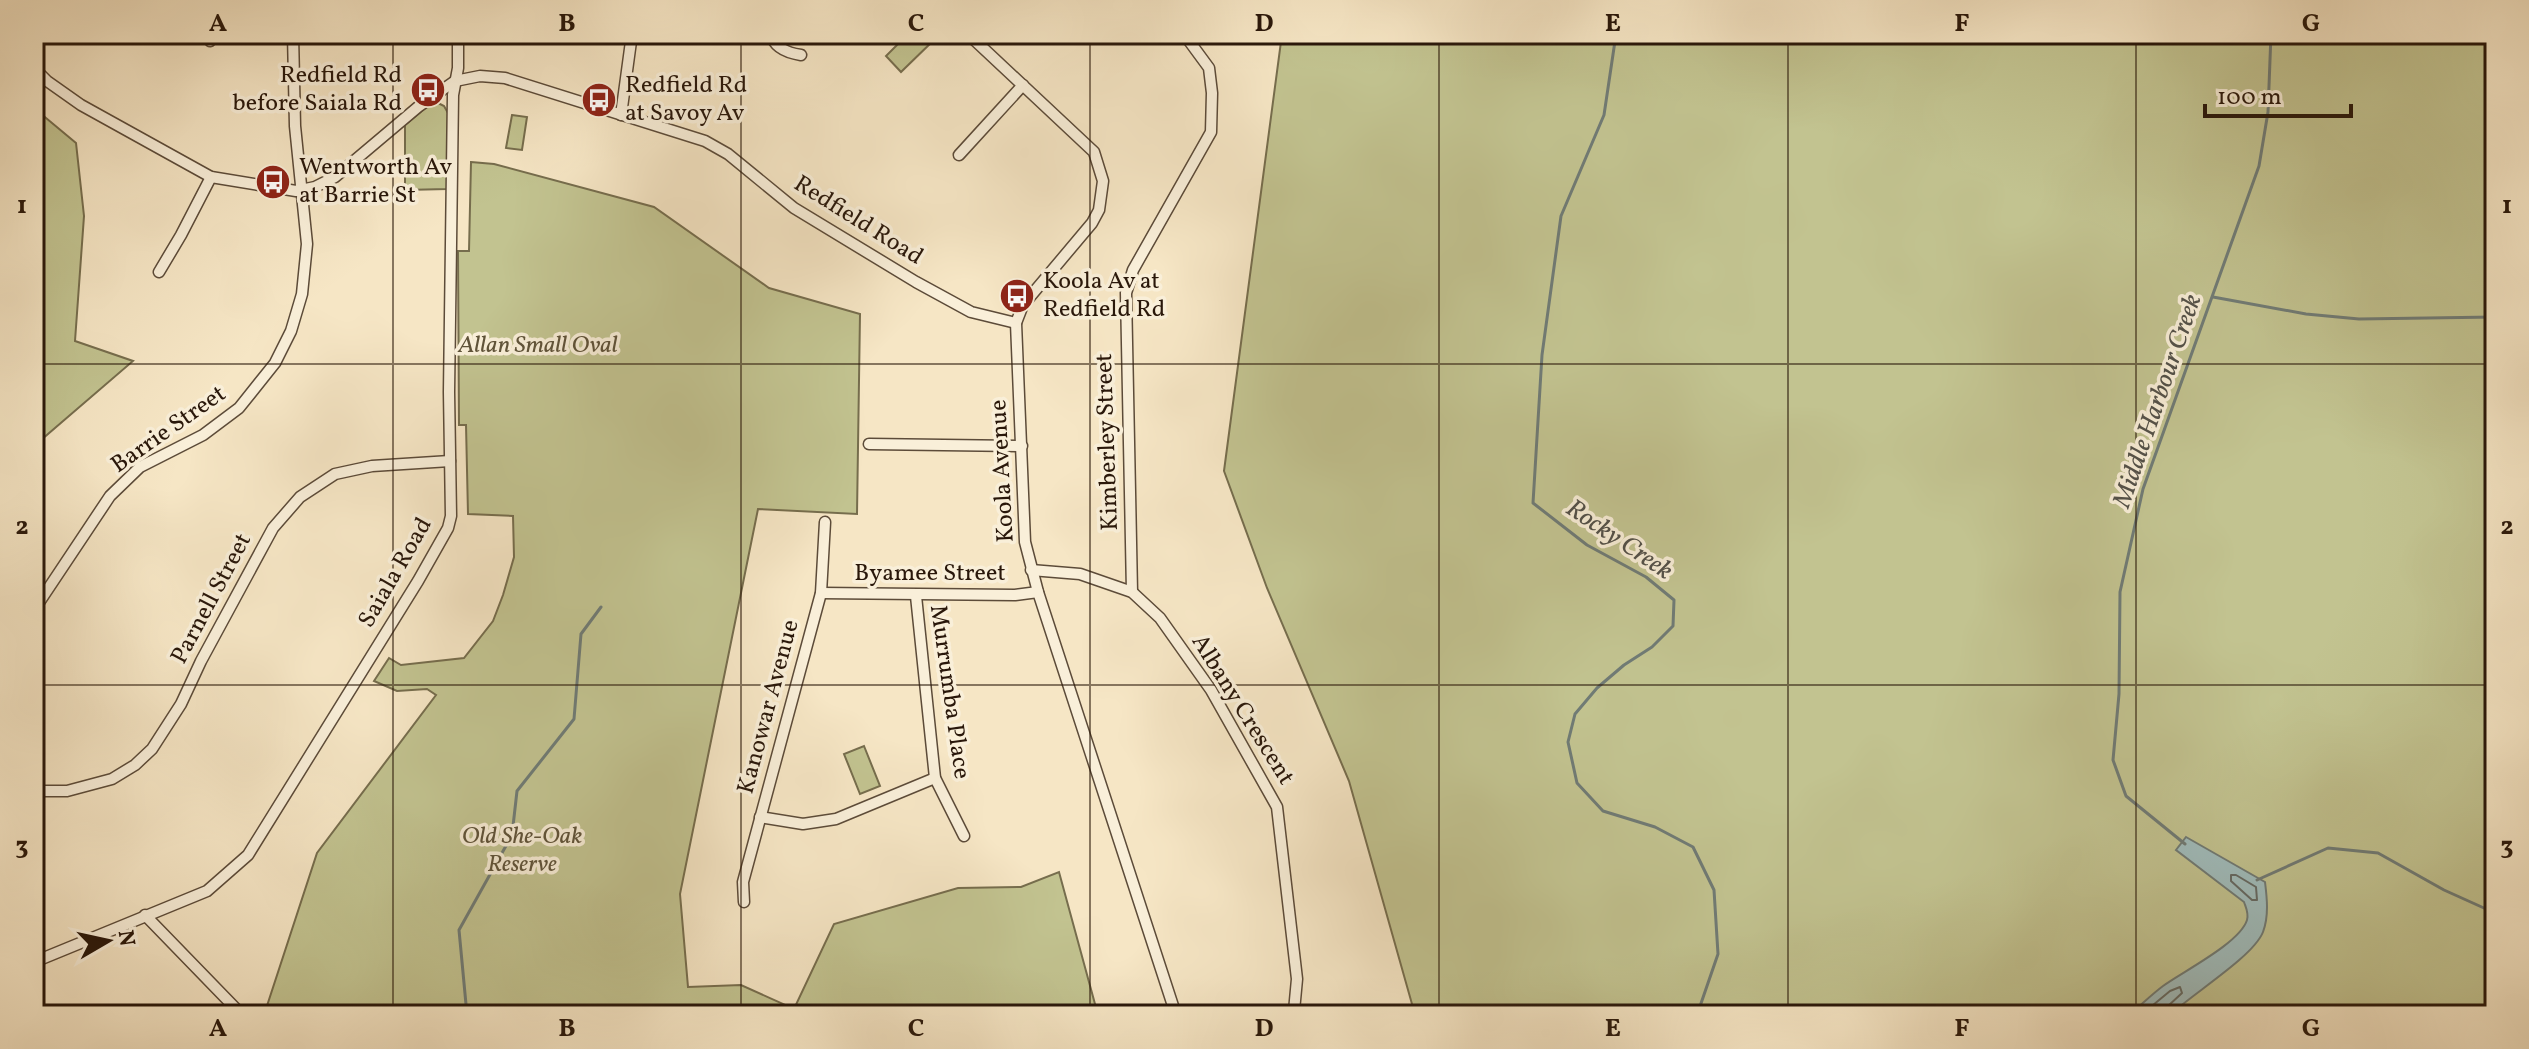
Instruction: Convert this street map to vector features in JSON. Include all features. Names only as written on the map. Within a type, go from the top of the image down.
[{"type":"street","name":"Barrie Street","points":[[34,610],[110,496],[140,467],[221,422],[239,408],[275,363],[291,331],[304,285],[307,244],[295,126],[293,34]]},
{"type":"street","name":"Saiala Road","points":[[34,962],[207,891],[248,855],[448,528],[451,516],[458,34]]},
{"type":"street","points":[[621,115],[632,34]]},
{"type":"street","points":[[771,34],[773,41],[787,53],[801,55]]},
{"type":"street","points":[[968,34],[1094,152],[1103,181],[1099,210],[1092,223],[1023,305],[1016,323]]},
{"type":"street","name":"Kimberley Street","points":[[1132,592],[1126,293],[1133,270],[1211,132],[1209,68],[1184,34]]},
{"type":"street","points":[[34,68],[81,105],[211,177],[303,190],[335,177],[418,107],[455,81]]},
{"type":"street","name":"Redfield Road","points":[[455,81],[469,77],[505,78],[705,141],[728,154],[794,208],[916,282],[971,312],[1016,323]]},
{"type":"street","points":[[959,155],[1023,85]]},
{"type":"street","points":[[159,272],[211,177]]},
{"type":"street","name":"Koola Avenue","points":[[1016,323],[1025,542],[1031,570],[1176,1015]]},
{"type":"street","points":[[869,444],[1022,446]]},
{"type":"street","name":"Parnell Street","points":[[34,791],[67,791],[112,779],[135,765],[152,749],[181,704],[273,528],[300,497],[335,474],[372,466],[450,461]]},
{"type":"street","name":"Kanowar Avenue","points":[[744,902],[743,882],[821,593],[825,522]]},
{"type":"street","name":"Albany Crescent","points":[[1031,570],[1080,574],[1132,592],[1160,618],[1211,690],[1277,807],[1297,979],[1291,1015]]},
{"type":"street","name":"Byamee Street","points":[[821,593],[916,596],[1038,592]]},
{"type":"street","name":"Murrumba Place","points":[[916,596],[935,778],[964,836]]},
{"type":"street","points":[[760,817],[803,824],[836,819],[935,778]]},
{"type":"street","points":[[145,915],[242,1015]]},
{"type":"green space","points":[[908,34],[938,36],[901,72],[886,56]]},
{"type":"green space","points":[[1282,34],[2495,34],[2495,1015],[1411,1015],[1412,1004],[1349,781],[1267,588],[1224,471]]},
{"type":"green space","points":[[438,103],[448,113],[447,189],[405,190],[405,125],[429,105]]},
{"type":"green space","points":[[34,108],[76,143],[84,216],[75,341],[133,361],[34,446]]},
{"type":"green space","points":[[512,115],[527,117],[522,150],[506,148]]},
{"type":"green space","name":"Old She-Oak Reserve","points":[[471,162],[494,164],[654,207],[769,288],[860,314],[857,514],[758,509],[680,894],[688,987],[741,985],[794,1009],[834,924],[958,888],[1021,887],[1059,872],[1098,1015],[264,1015],[317,853],[436,695],[427,689],[397,691],[374,681],[389,658],[401,665],[464,658],[493,621],[514,557],[513,516],[468,514],[466,425],[459,425],[458,251],[469,251]]},
{"type":"green space","points":[[864,746],[880,786],[860,794],[844,754]]},
{"type":"water","points":[[2186,837],[2265,882],[2265,926],[2247,953],[2170,1015],[2129,1015],[2163,986],[2234,938],[2247,920],[2244,902],[2176,850]]},
{"type":"waterway","name":"Rocky Creek","points":[[1614,34],[1604,115],[1561,216],[1542,355],[1533,503],[1587,545],[1646,577],[1674,600],[1673,626],[1652,647],[1597,688],[1575,714],[1568,742],[1577,783],[1603,811],[1655,827],[1693,847],[1714,890],[1718,954],[1697,1015]]},
{"type":"waterway","name":"Middle Harbour Creek","points":[[2185,844],[2126,796],[2113,760],[2119,694],[2120,592],[2143,489],[2259,166],[2268,112],[2271,34]]},
{"type":"waterway","name":"Middle Harbour Creek","points":[[2421,34],[2433,43],[2467,34]]},
{"type":"waterway","points":[[2213,297],[2306,314],[2359,319],[2495,317]]},
{"type":"waterway","points":[[467,1015],[459,930],[512,835],[517,791],[574,719],[581,634],[601,607]]},
{"type":"waterway","points":[[2257,880],[2328,848],[2378,853],[2444,890],[2495,913]]},
{"type":"place","name":"Redfield Rd before Saiala Rd","points":[[428,90]]},
{"type":"place","name":"Redfield Rd at Savoy Av","points":[[599,100]]},
{"type":"place","name":"Wentworth Av at Barrie St","points":[[273,182]]},
{"type":"place","name":"Koola Av at Redfield Rd","points":[[1017,296]]},
{"type":"park label","name":"Allan Small Oval","points":[[538,346]]}]
